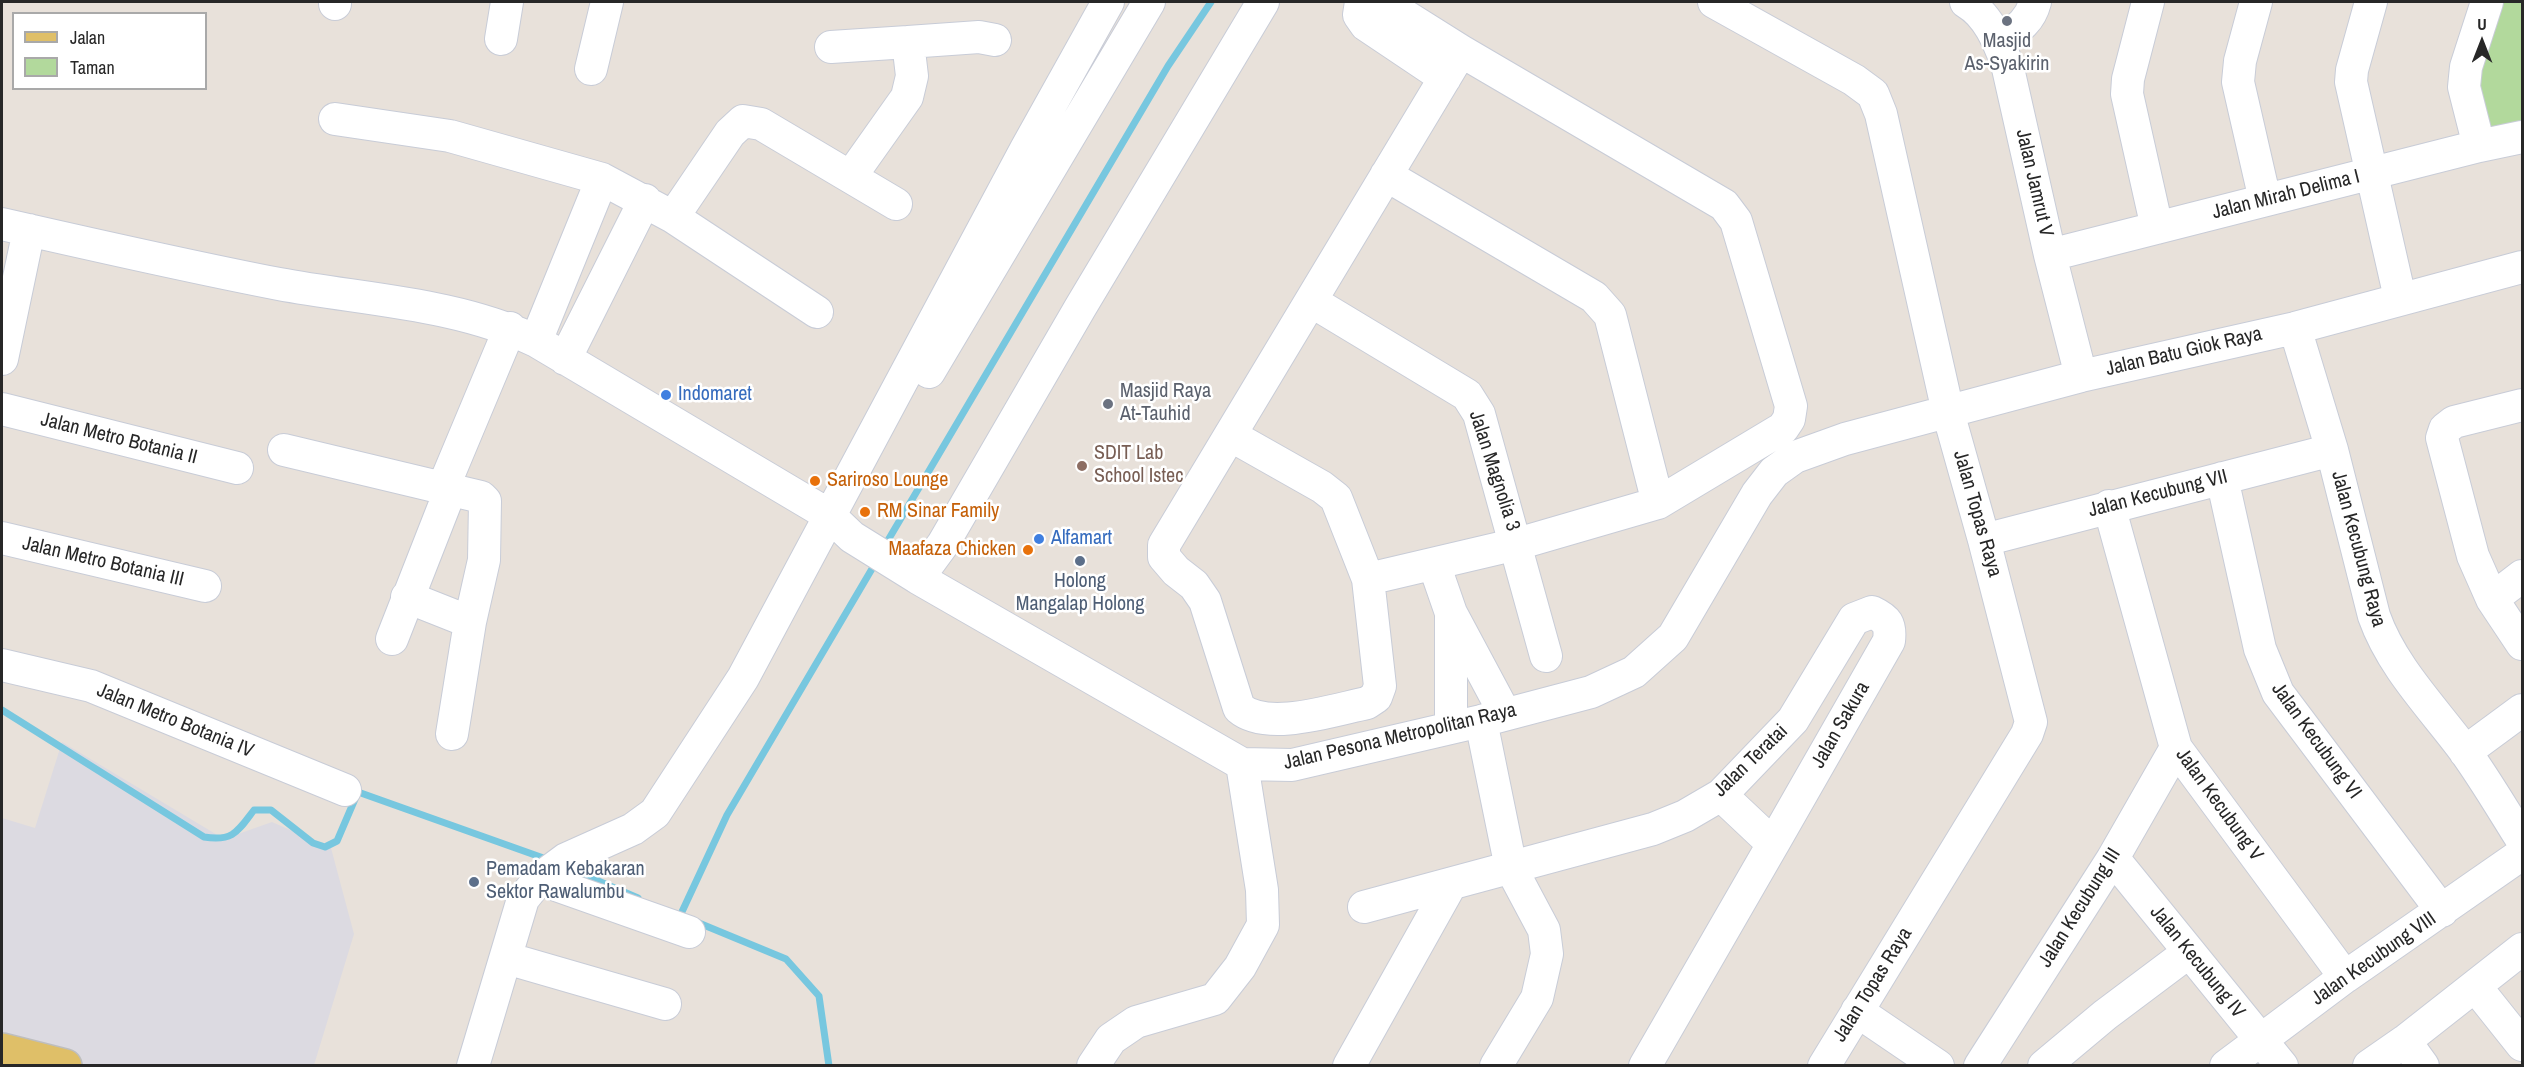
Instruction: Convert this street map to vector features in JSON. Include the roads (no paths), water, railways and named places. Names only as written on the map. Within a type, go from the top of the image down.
[{"type":"main road","points":[[2,1050],[65,1065]]},
{"type":"street","points":[[501,39],[507,2]]},
{"type":"street","points":[[591,69],[607,2]]},
{"type":"street","points":[[841,526],[1026,149],[1108,2]]},
{"type":"street","points":[[473,1065],[523,899],[553,869],[633,830],[655,813],[841,526],[1149,2]]},
{"type":"street","points":[[911,573],[943,544],[1086,297],[1263,2]]},
{"type":"street","points":[[1361,2],[1359,8],[1361,20],[1445,78]]},
{"type":"street","points":[[1368,579],[1517,544],[1658,503],[1783,428],[1789,419],[1791,406],[1736,221],[1724,205],[1461,51],[1383,2]]},
{"type":"street","name":"Jalan Topas Raya","points":[[1714,2],[1821,60],[1873,94],[1881,114],[1948,412],[2031,722],[2027,734],[1824,1065]]},
{"type":"street","name":"Jalan Jamrut V","points":[[1966,2],[1985,18],[1999,42],[2007,64],[2050,255],[2081,376]]},
{"type":"street","points":[[1999,42],[2024,25],[2030,17],[2035,2]]},
{"type":"street","points":[[2148,2],[2128,79],[2127,94],[2157,228]]},
{"type":"street","points":[[2256,2],[2240,61],[2238,82],[2265,200]]},
{"type":"street","points":[[2371,2],[2352,70],[2351,82],[2370,174],[2400,298]]},
{"type":"street","points":[[2479,146],[2464,87],[2466,67],[2487,2]]},
{"type":"street","points":[[831,47],[979,37],[995,40]]},
{"type":"street","points":[[851,176],[907,97],[912,76],[908,42]]},
{"type":"street","points":[[1230,435],[1322,487],[1336,498],[1368,579],[1380,686],[1376,697],[1367,703],[1290,719],[1247,715],[1239,708],[1205,601],[1194,585],[1176,571],[1164,557],[1164,545],[1230,435],[1311,301],[1386,175],[1461,51]]},
{"type":"street","points":[[335,118],[450,136],[602,179],[673,217],[817,312]]},
{"type":"street","points":[[673,217],[730,134],[743,121],[761,124],[896,204]]},
{"type":"street","name":"Jalan Mirah Delima I","points":[[2050,255],[2479,146],[2523,137]]},
{"type":"street","points":[[1386,175],[1594,297],[1610,315],[1658,503]]},
{"type":"street","points":[[392,639],[447,490],[602,179]]},
{"type":"street","points":[[565,359],[645,200]]},
{"type":"street","points":[[2,359],[15,227]]},
{"type":"street","name":"Jalan Pesona Metropolitan Raya","points":[[15,227],[279,284],[465,315],[523,335],[841,526],[911,573],[1242,764],[1292,765],[1591,692],[1634,672],[1673,637],[1774,472],[1795,458],[1845,439]]},
{"type":"street","name":"Jalan Batu Giok Raya","points":[[1845,439],[2081,376],[2295,328],[2400,298],[2523,267]]},
{"type":"street","name":"Jalan Magnolia 3","points":[[1311,301],[1467,395],[1479,414],[1517,544],[1546,656]]},
{"type":"street","name":"Jalan Kecubung Raya","points":[[2295,328],[2332,450],[2382,640],[2465,752],[2523,840]]},
{"type":"street","points":[[2523,405],[2454,422],[2445,429],[2442,438],[2473,556],[2492,599],[2523,644]]},
{"type":"street","name":"Jalan Metro Botania II","points":[[2,409],[237,468]]},
{"type":"street","points":[[284,450],[482,497],[485,501],[484,560],[470,622],[452,734]]},
{"type":"street","name":"Jalan Kecubung VII","points":[[1984,540],[2332,450]]},
{"type":"street","name":"Jalan Kecubung VI","points":[[2222,478],[2260,649],[2278,693],[2442,911]]},
{"type":"street","name":"Jalan Kecubung V","points":[[2109,506],[2176,748],[2345,977]]},
{"type":"street","name":"Jalan Metro Botania III","points":[[2,538],[205,586]]},
{"type":"street","points":[[1434,564],[1493,717],[1511,868],[1544,930],[1547,954],[1537,998],[1496,1065]]},
{"type":"street","points":[[2492,599],[2523,576]]},
{"type":"street","points":[[407,597],[470,622]]},
{"type":"street","points":[[1451,612],[1451,727]]},
{"type":"street","name":"Jalan Teratai","points":[[1364,907],[1653,829],[1685,816],[1720,795],[1793,720],[1854,619],[1872,612]]},
{"type":"street","name":"Jalan Sakura","points":[[1645,1065],[1889,641],[1891,628],[1886,618],[1872,612]]},
{"type":"street","name":"Jalan Metro Botania IV","points":[[2,665],[91,686],[345,790]]},
{"type":"street","points":[[2465,752],[2523,710]]},
{"type":"street","name":"Jalan Kecubung III","points":[[1980,1065],[2113,858],[2176,748]]},
{"type":"street","points":[[1093,1065],[1111,1039],[1136,1022],[1215,999],[1240,967],[1263,925],[1262,890],[1242,764]]},
{"type":"street","points":[[1720,795],[1773,844]]},
{"type":"street","name":"Jalan Kecubung VIII","points":[[2226,1065],[2345,977],[2523,854]]},
{"type":"street","name":"Jalan Kecubung IV","points":[[2113,858],[2282,1065]]},
{"type":"street","points":[[553,869],[688,932]]},
{"type":"street","points":[[1349,1065],[1451,884]]},
{"type":"street","points":[[2369,1065],[2414,1053],[2475,986],[2523,948]]},
{"type":"street","points":[[2044,1065],[2105,1015],[2189,952]]},
{"type":"street","points":[[506,958],[665,1004]]},
{"type":"street","points":[[2475,986],[2523,1045]]},
{"type":"street","points":[[1857,1011],[1938,1065]]},
{"type":"waterway","points":[[884,547],[1168,66],[1211,2]]},
{"type":"waterway","points":[[676,914],[680,916],[727,815],[876,562]]},
{"type":"waterway","points":[[2,710],[204,837],[228,836],[239,829],[254,810],[271,810],[313,843],[325,847],[337,841],[358,792],[549,860]]},
{"type":"waterway","points":[[568,868],[638,898]]},
{"type":"waterway","points":[[694,921],[786,959],[819,996],[829,1066]]},
{"type":"place","name":"Masjid As-Syakirin","points":[[2007,21]]},
{"type":"place","name":"Indomaret","points":[[666,395]]},
{"type":"place","name":"Masjid Raya At-Tauhid","points":[[1108,404]]},
{"type":"place","name":"SDIT Lab School Istec","points":[[1082,466]]},
{"type":"place","name":"Sariroso Lounge","points":[[815,481]]},
{"type":"place","name":"RM Sinar Family","points":[[865,512]]},
{"type":"place","name":"Alfamart","points":[[1039,539]]},
{"type":"place","name":"Maafaza Chicken","points":[[1028,550]]},
{"type":"place","name":"Holong Mangalap Holong","points":[[1080,561]]},
{"type":"place","name":"Pemadam Kebakaran Sektor Rawalumbu","points":[[474,882]]}]
